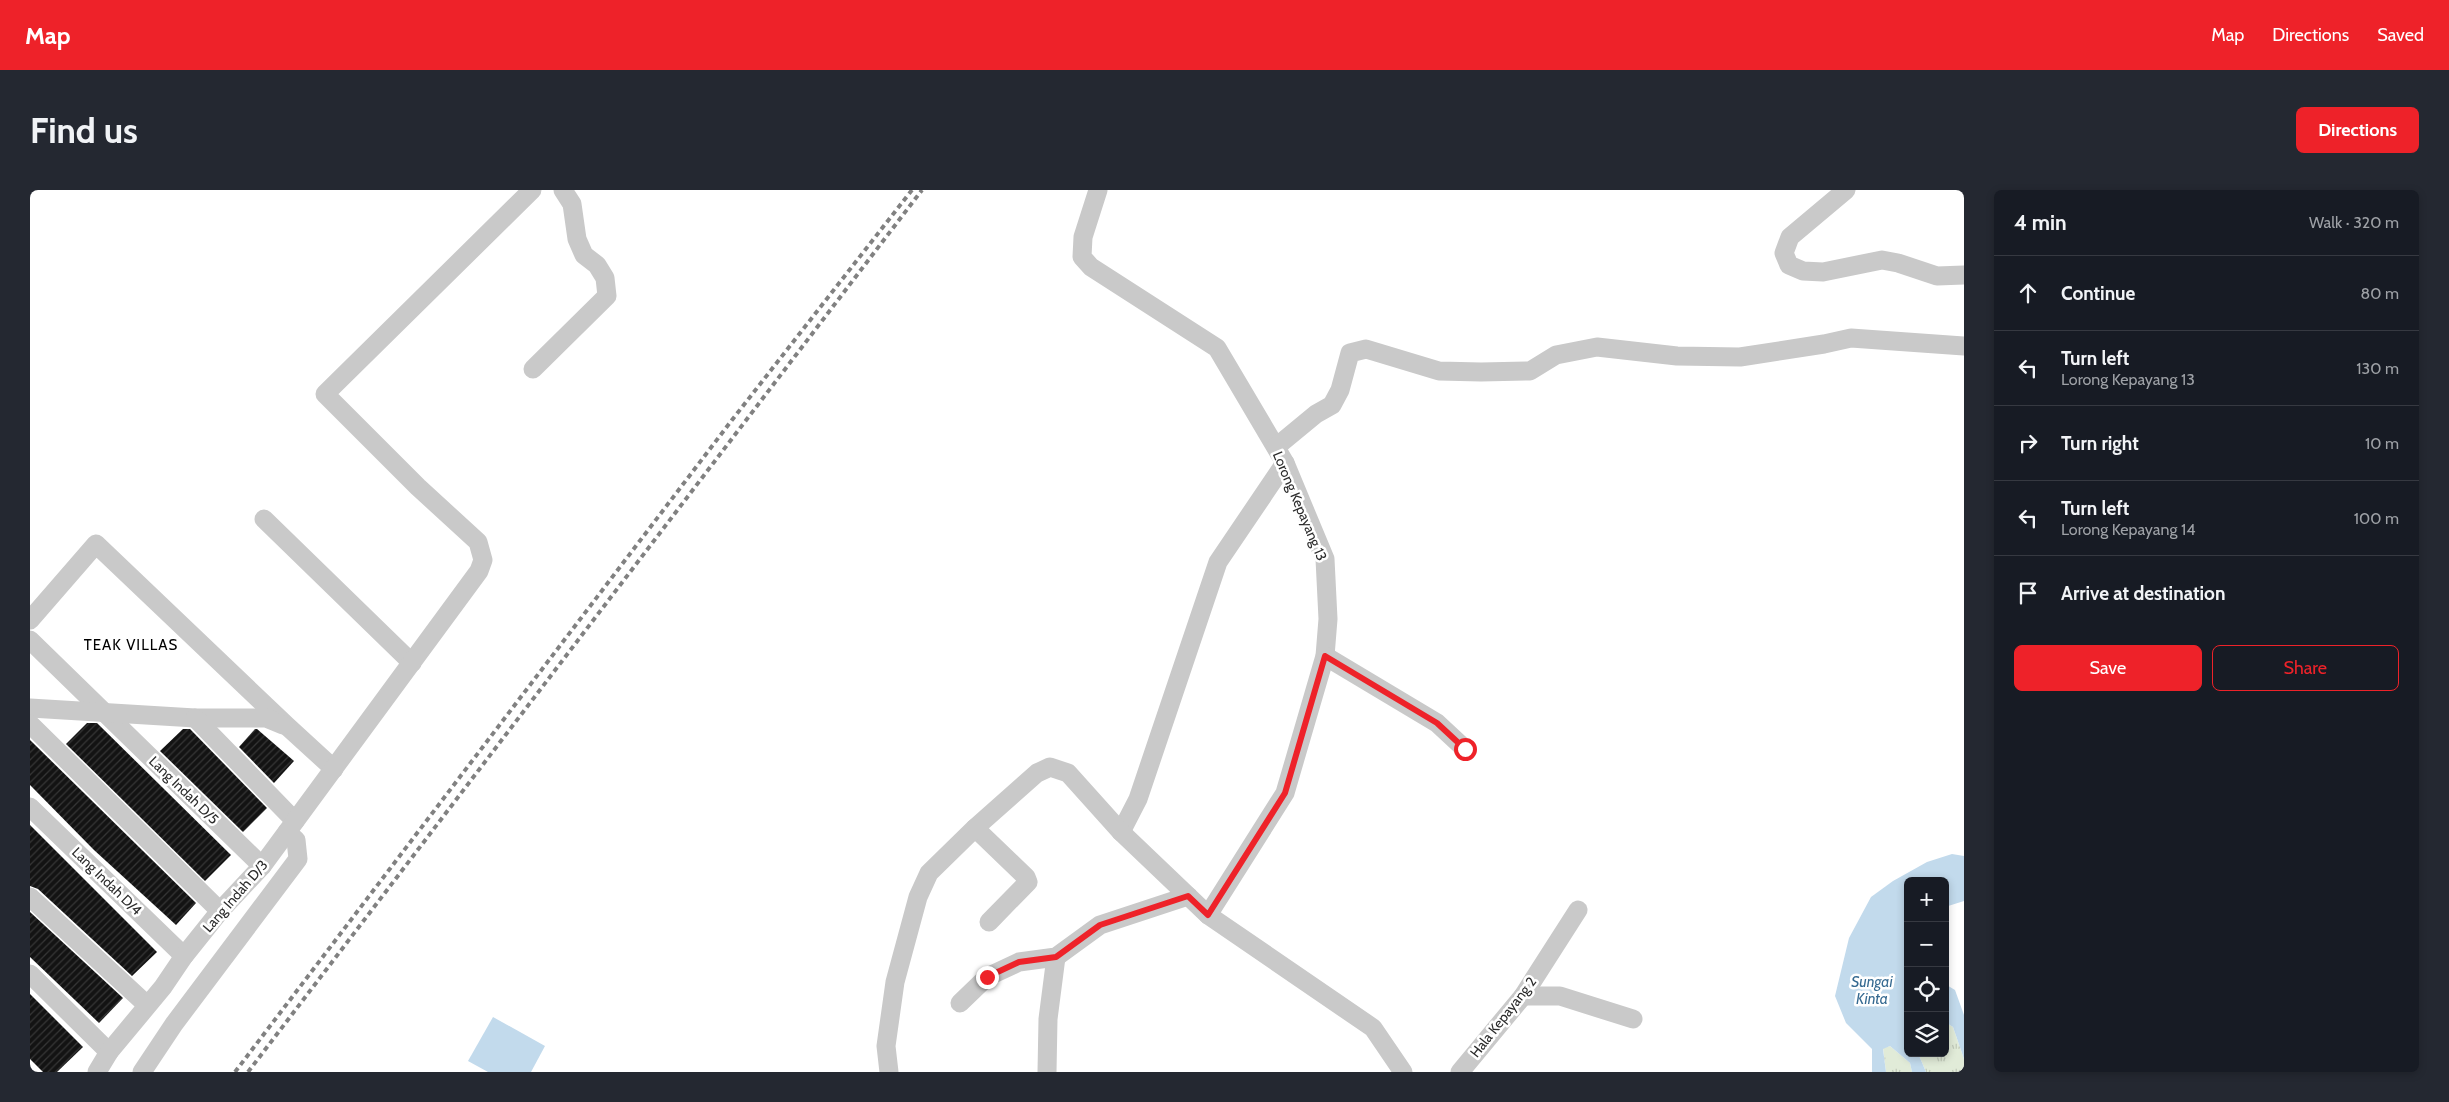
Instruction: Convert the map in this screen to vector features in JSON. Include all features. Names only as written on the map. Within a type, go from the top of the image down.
[{"type":"street","name":"Lang Indah D/3","points":[[97,1072],[110,1052],[163,987],[184,956],[220,911],[262,866],[479,571],[483,560],[478,542],[418,487],[325,394],[532,190]]},
{"type":"street","points":[[533,369],[607,296],[606,278],[597,264],[584,255],[577,239],[572,204],[563,190]]},
{"type":"street","name":"Lorong Kepayang 13","points":[[1098,190],[1083,237],[1082,257],[1091,267],[1216,348],[1280,455],[1325,559],[1328,619],[1325,656],[1285,793],[1208,915]]},
{"type":"street","points":[[1846,190],[1787,240],[1784,253],[1789,265],[1803,271],[1823,272],[1882,260],[1898,263],[1937,276],[1964,275]]},
{"type":"street","points":[[1121,832],[1138,799],[1218,562],[1280,455],[1316,414],[1332,405],[1340,390],[1350,353],[1366,349],[1439,370],[1481,372],[1530,370],[1556,355],[1597,347],[1677,356],[1740,357],[1852,338],[1964,346]]},
{"type":"street","points":[[264,518],[412,663]]},
{"type":"street","points":[[30,620],[96,544],[334,769]]},
{"type":"street","name":"Lang Indah D/5","points":[[30,640],[262,866]]},
{"type":"street","points":[[1325,656],[1437,723],[1465,749]]},
{"type":"street","points":[[30,708],[195,718],[266,718],[276,720],[287,726]]},
{"type":"street","points":[[142,1072],[174,1024],[298,859],[296,840],[291,826],[195,718]]},
{"type":"street","points":[[30,724],[220,911]]},
{"type":"street","points":[[889,1072],[886,1046],[895,982],[918,897],[929,873],[1036,772],[1050,767],[1068,773],[1121,832],[1208,915],[1372,1028],[1403,1072]]},
{"type":"street","name":"Lang Indah D/4","points":[[30,807],[184,956]]},
{"type":"street","points":[[975,828],[1026,877],[1028,882],[989,922]]},
{"type":"street","points":[[960,1002],[987,977],[1019,962],[1056,957],[1100,925],[1188,896]]},
{"type":"street","points":[[30,897],[147,1005]]},
{"type":"street","name":"Hala Kepayang 2","points":[[1460,1072],[1523,996],[1578,910]]},
{"type":"street","points":[[1047,1072],[1048,1019],[1056,957]]},
{"type":"street","points":[[30,974],[110,1052]]},
{"type":"street","points":[[1523,996],[1560,996],[1633,1019]]},
{"type":"green space","points":[[1949,1024],[1953,1027],[1964,1059],[1964,1072],[1926,1072],[1920,1057],[1949,1057]]},
{"type":"green space","points":[[1890,1046],[1910,1063],[1912,1072],[1886,1072],[1883,1048]]},
{"type":"water","name":"Sungai Kinta","points":[[1952,854],[1964,856],[1964,901],[1949,906],[1949,877],[1904,877],[1904,1057],[1920,1057],[1926,1072],[1912,1072],[1910,1063],[1890,1046],[1883,1049],[1886,1072],[1872,1072],[1872,1049],[1846,1023],[1835,996],[1849,938],[1871,897],[1893,881],[1927,862]]},
{"type":"water","points":[[1949,986],[1955,990],[1964,1015],[1964,1059],[1953,1027],[1949,1024]]},
{"type":"water","points":[[493,1017],[545,1046],[531,1072],[488,1072],[468,1061]]},
{"type":"building","points":[[87,723],[97,723],[231,855],[205,881],[66,744]]},
{"type":"building","points":[[183,729],[190,729],[267,808],[243,832],[160,751]]},
{"type":"building","points":[[255,729],[294,761],[274,783],[239,747]]},
{"type":"building","points":[[30,740],[196,903],[176,925],[94,850],[30,785]]},
{"type":"building","points":[[30,825],[157,952],[132,976],[38,889],[30,886]]},
{"type":"building","points":[[30,912],[123,998],[99,1023],[30,957]]},
{"type":"building","points":[[30,994],[83,1047],[57,1072],[43,1072],[30,1059]]},
{"type":"railway","points":[[235,1072],[732,420],[912,190]]},
{"type":"railway","points":[[248,1072],[922,190]]},
{"type":"district","name":"TEAK VILLAS","points":[[131,645]]},
{"type":"route","points":[[987,977],[1019,962],[1056,957],[1100,925],[1188,896],[1208,915],[1285,793],[1325,656],[1437,723],[1465,749]]}]
